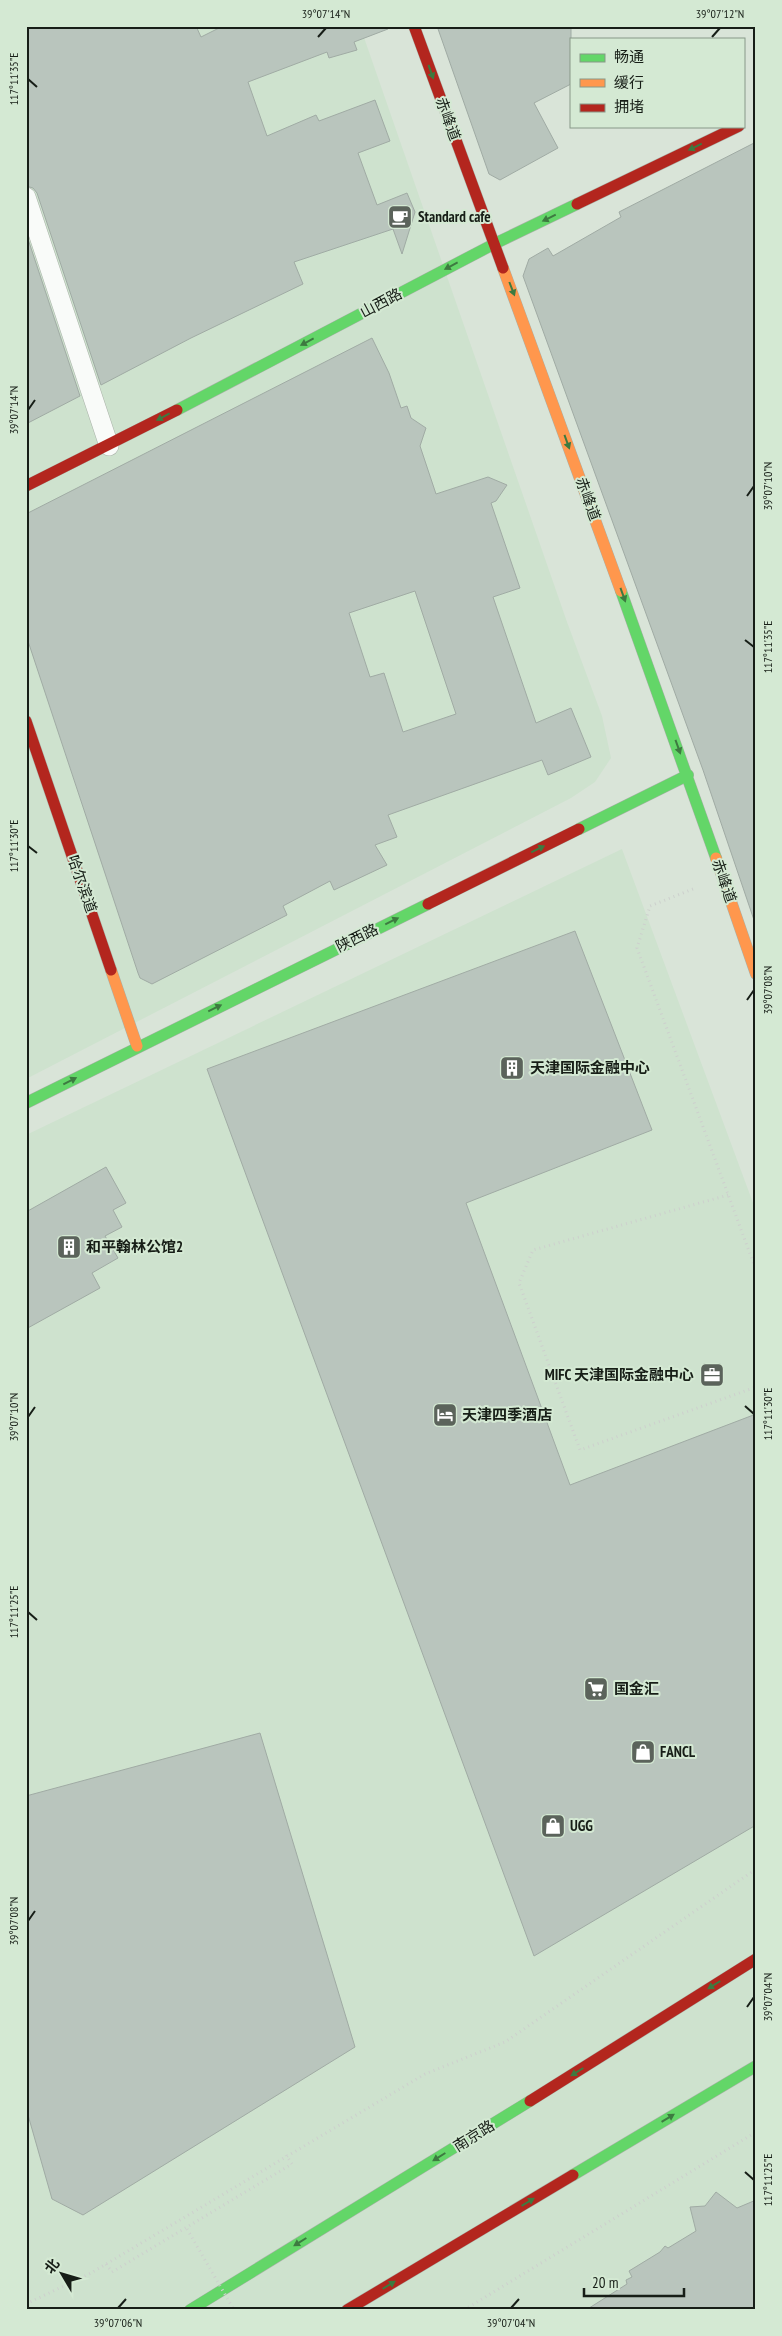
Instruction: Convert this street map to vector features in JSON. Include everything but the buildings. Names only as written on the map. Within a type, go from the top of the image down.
[{"type":"main road","name":"赤峰道","points":[[414,26],[688,775],[756,974]]},
{"type":"main road","name":"山西路","points":[[26,486],[109,446],[494,244],[736,128]]},
{"type":"main road","name":"哈尔滨道","points":[[26,721],[137,1046]]},
{"type":"main road","name":"陕西路","points":[[26,1103],[137,1046],[688,775]]},
{"type":"main road","name":"南京路","points":[[190,2310],[756,1959]]},
{"type":"main road","points":[[347,2310],[756,2066]]},
{"type":"lane","points":[[26,197],[109,446]]},
{"type":"path","points":[[723,877],[650,906],[637,948],[756,1270]]},
{"type":"path","points":[[728,1195],[533,1250],[519,1283],[580,1450],[756,1387]]},
{"type":"path","points":[[26,2304],[106,2264],[286,2155],[425,2074],[506,2042],[756,1869]]},
{"type":"path","points":[[464,2310],[756,2132]]},
{"type":"path","points":[[106,2264],[112,2272],[187,2229],[292,2164],[286,2155]]},
{"type":"path","points":[[187,2229],[234,2310]]},
{"type":"shaded area","points":[[26,26],[360,26],[567,622],[602,716],[611,758],[595,782],[571,798],[26,1079]]},
{"type":"shaded area","name":"天津国际金融中心","points":[[622,849],[756,1211],[756,2310],[26,2310],[26,1135]]},
{"type":"traffic: fast","points":[[177,410],[494,244],[577,204]]},
{"type":"traffic: fast","points":[[621,591],[716,858]]},
{"type":"traffic: fast","points":[[579,829],[688,775]]},
{"type":"traffic: fast","points":[[26,1103],[428,904]]},
{"type":"traffic: fast","points":[[573,2175],[756,2066]]},
{"type":"traffic: fast","points":[[190,2310],[530,2101]]},
{"type":"traffic: slow","points":[[503,268],[621,591]]},
{"type":"traffic: slow","points":[[716,858],[756,974]]},
{"type":"traffic: slow","points":[[111,970],[137,1046]]},
{"type":"traffic: jam","points":[[414,26],[503,268]]},
{"type":"traffic: jam","points":[[577,204],[735,128]]},
{"type":"traffic: jam","points":[[26,486],[177,410]]},
{"type":"traffic: jam","points":[[26,721],[111,970]]},
{"type":"traffic: jam","points":[[428,904],[579,829]]},
{"type":"traffic: jam","points":[[530,2101],[756,1959]]},
{"type":"traffic: jam","points":[[347,2310],[573,2175]]},
{"type":"place","name":"Standard cafe","points":[[400,217]]},
{"type":"place","name":"天津国际金融中心","points":[[512,1068]]},
{"type":"place","name":"和平翰林公馆2","points":[[69,1247]]},
{"type":"place","name":"MIFC 天津国际金融中心","points":[[712,1375]]},
{"type":"place","name":"天津四季酒店","points":[[445,1415]]},
{"type":"place","name":"国金汇","points":[[596,1689]]},
{"type":"place","name":"FANCL","points":[[643,1752]]},
{"type":"place","name":"UGG","points":[[553,1826]]}]
